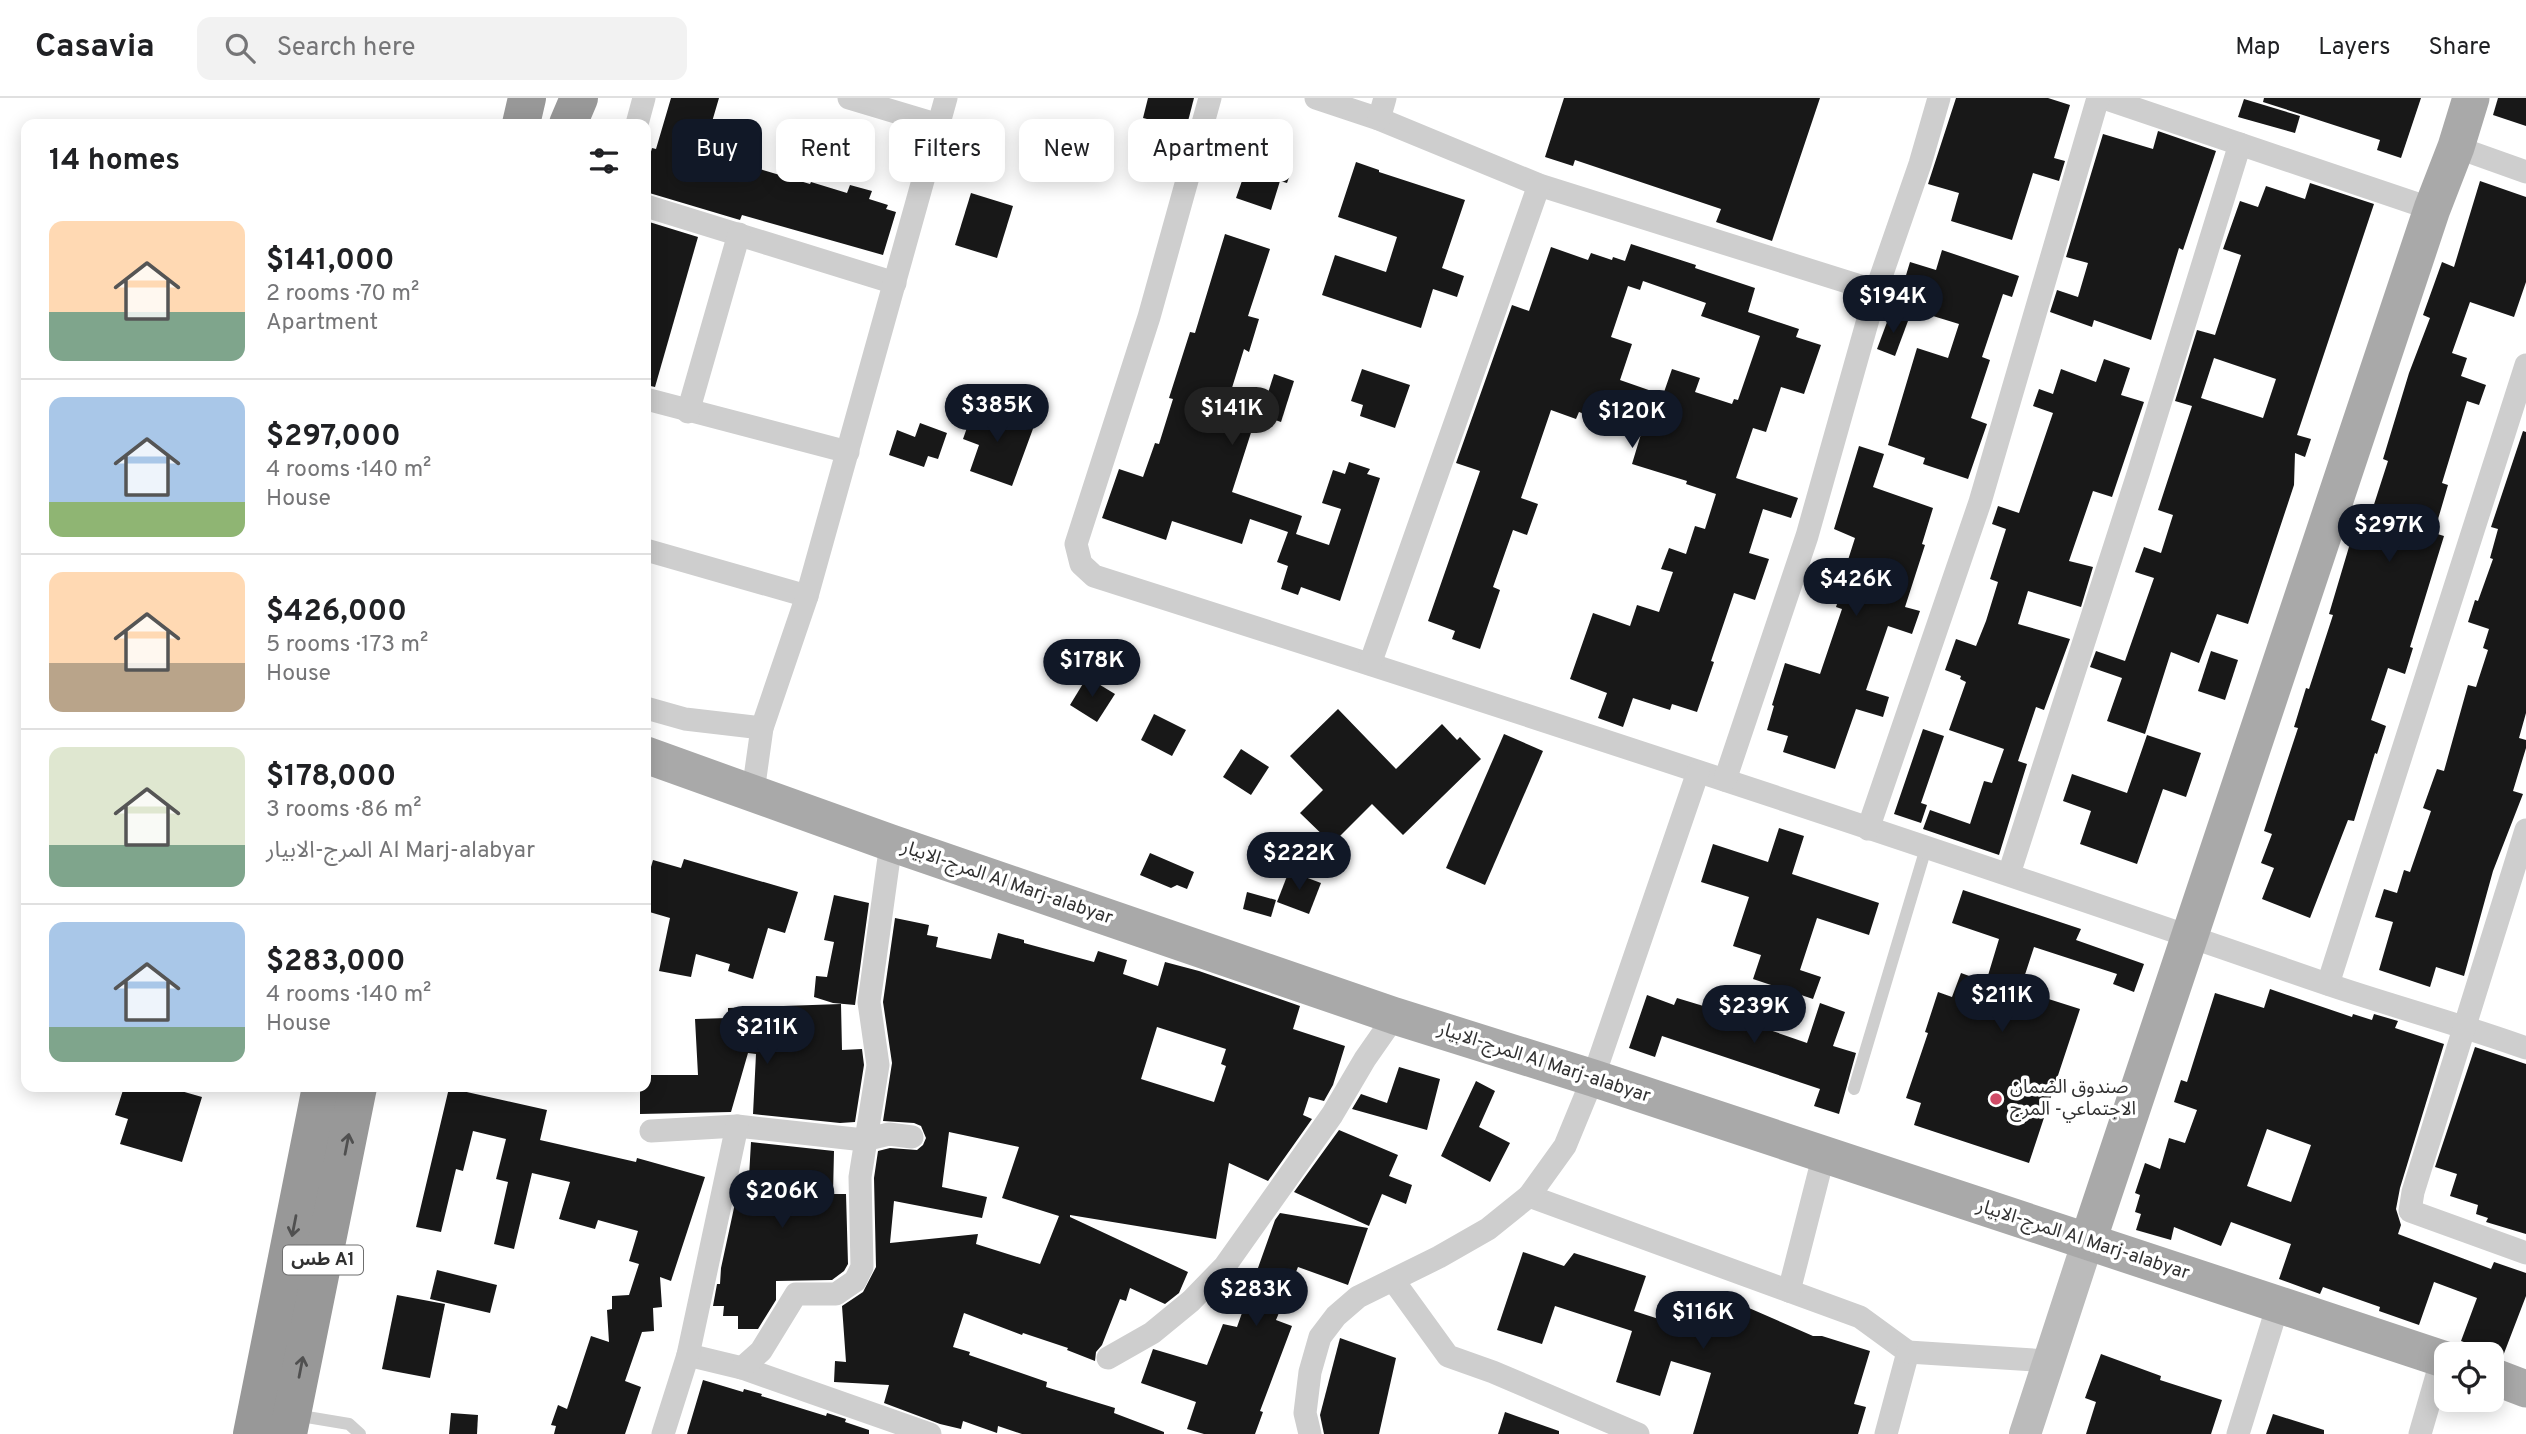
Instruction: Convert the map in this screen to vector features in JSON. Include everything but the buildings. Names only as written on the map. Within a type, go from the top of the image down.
[{"type":"highway","points":[[523,119],[527,98]]},
{"type":"highway","points":[[568,119],[571,98]]},
{"type":"highway","points":[[569,119],[579,98]]},
{"type":"highway","name":"طس A1","points":[[272,1423],[320,1092]]},
{"type":"highway","name":"طس A1","points":[[272,1423],[358,1092]]},
{"type":"main road","points":[[2025,1434],[2471,98]]},
{"type":"main road","name":"المرج-الابيار Al Marj-alabyar","points":[[651,757],[891,843],[1395,1016],[1593,1078],[2434,1356]]},
{"type":"main road","points":[[2504,1381],[2526,1389]]},
{"type":"street","points":[[638,119],[644,98]]},
{"type":"street","points":[[849,98],[919,119]]},
{"type":"street","points":[[941,119],[946,98]]},
{"type":"street","points":[[1210,98],[1149,317],[1076,544],[1081,564],[1094,576],[1725,780],[2328,984],[2526,1048]]},
{"type":"street","points":[[1316,98],[1382,109],[1539,185],[1876,291]]},
{"type":"street","points":[[1725,780],[1807,536],[1876,291],[1920,164],[1939,98]]},
{"type":"street","points":[[1867,829],[1980,502],[2108,99],[2432,209]]},
{"type":"street","points":[[2009,874],[2139,471],[2240,144]]},
{"type":"street","points":[[2456,148],[2526,172]]},
{"type":"street","points":[[753,792],[762,728],[807,596],[923,182]]},
{"type":"street","points":[[1370,664],[1539,185]]},
{"type":"street","points":[[651,208],[895,283]]},
{"type":"street","points":[[688,412],[739,234]]},
{"type":"street","points":[[2328,984],[2526,365]]},
{"type":"street","points":[[651,401],[848,452]]},
{"type":"street","points":[[651,551],[807,596]]},
{"type":"street","points":[[651,709],[685,719],[762,728]]},
{"type":"street","points":[[1310,1434],[1305,1413],[1310,1372],[1320,1337],[1336,1316],[1358,1297],[1438,1258],[1488,1229],[1529,1196],[1565,1146],[1593,1078],[1698,772]]},
{"type":"street","points":[[2526,830],[2413,1192],[2410,1211],[2526,1253]]},
{"type":"street","points":[[742,1368],[761,1351],[796,1294],[836,1294],[855,1281],[862,1267],[860,1177],[878,1065],[869,1002],[891,843]]},
{"type":"street","points":[[1108,1358],[1152,1333],[1191,1301],[1225,1266],[1332,1115],[1365,1059],[1395,1016]]},
{"type":"street","points":[[663,1434],[688,1355],[737,1126]]},
{"type":"street","points":[[651,1131],[737,1126],[864,1140],[889,1134],[912,1137]]},
{"type":"street","points":[[1789,1291],[1824,1154]]},
{"type":"street","points":[[1529,1196],[1860,1317],[1908,1352],[2049,1361]]},
{"type":"street","points":[[1394,1280],[1448,1356],[1638,1434]]},
{"type":"street","points":[[2238,1434],[2278,1305]]},
{"type":"street","points":[[1886,1434],[1908,1352]]},
{"type":"street","points":[[688,1355],[742,1368],[930,1434]]},
{"type":"street","points":[[2420,1434],[2434,1390]]},
{"type":"lane","points":[[1854,1089],[1926,848]]},
{"type":"lane","points":[[272,1423],[349,1424],[360,1434]]},
{"type":"place","name":"صندوق الضمان الاجتماعي- المرج","points":[[1996,1099]]}]
